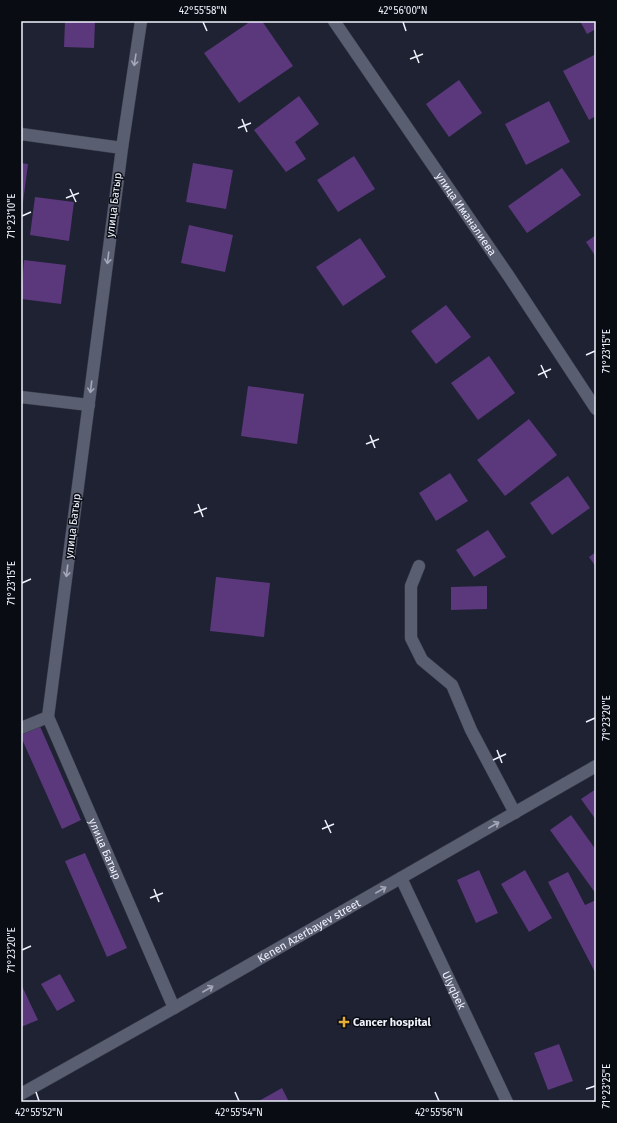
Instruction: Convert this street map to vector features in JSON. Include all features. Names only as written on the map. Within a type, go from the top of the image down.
[{"type":"street","name":"улица Батыр","points":[[141,21],[122,148],[48,717],[174,1008]]},
{"type":"street","name":"улица Иманалиева","points":[[334,21],[508,275],[596,409]]},
{"type":"street","points":[[21,134],[122,148]]},
{"type":"street","points":[[21,397],[88,405]]},
{"type":"street","points":[[419,566],[411,586],[411,638],[422,660],[452,685],[471,730],[515,813]]},
{"type":"street","points":[[21,728],[48,717]]},
{"type":"street","name":"Kenen Azerbayev street","points":[[21,1094],[596,766]]},
{"type":"street","name":"Ulyqbek","points":[[401,878],[507,1102]]},
{"type":"building","points":[[65,21],[95,21],[94,48],[64,47]]},
{"type":"building","points":[[251,21],[262,21],[293,66],[239,103],[204,53]]},
{"type":"building","points":[[580,21],[596,21],[596,29],[587,34]]},
{"type":"building","points":[[596,54],[596,116],[589,120],[563,71]]},
{"type":"building","points":[[459,80],[482,113],[449,137],[426,104]]},
{"type":"building","points":[[299,96],[319,124],[295,142],[306,159],[286,172],[254,130]]},
{"type":"building","points":[[549,101],[570,142],[526,165],[505,124]]},
{"type":"building","points":[[354,156],[375,189],[338,212],[317,180]]},
{"type":"building","points":[[21,163],[28,164],[22,210],[21,210]]},
{"type":"building","points":[[193,163],[233,170],[226,209],[186,202]]},
{"type":"building","points":[[562,168],[581,195],[527,233],[508,206]]},
{"type":"building","points":[[35,197],[74,202],[69,241],[30,235]]},
{"type":"building","points":[[189,225],[233,235],[225,272],[181,263]]},
{"type":"building","points":[[596,235],[596,257],[586,242]]},
{"type":"building","points":[[360,238],[386,277],[343,306],[316,267]]},
{"type":"building","points":[[24,260],[66,265],[61,304],[21,299]]},
{"type":"building","points":[[446,305],[471,337],[436,364],[411,331]]},
{"type":"building","points":[[489,356],[515,393],[478,420],[451,383]]},
{"type":"building","points":[[248,386],[304,394],[297,444],[241,436]]},
{"type":"building","points":[[529,419],[557,455],[505,496],[477,460]]},
{"type":"building","points":[[450,473],[468,501],[436,521],[419,493]]},
{"type":"building","points":[[568,476],[590,508],[552,535],[530,503]]},
{"type":"building","points":[[488,530],[506,557],[474,577],[456,550]]},
{"type":"building","points":[[596,552],[596,567],[589,557]]},
{"type":"building","points":[[216,577],[270,583],[264,637],[210,631]]},
{"type":"building","points":[[487,586],[487,609],[451,610],[451,587]]},
{"type":"building","points":[[39,724],[81,820],[62,829],[21,737],[21,732]]},
{"type":"building","points":[[596,789],[596,820],[581,799]]},
{"type":"building","points":[[571,815],[596,850],[596,894],[550,830]]},
{"type":"building","points":[[85,853],[127,948],[107,957],[65,861]]},
{"type":"building","points":[[479,870],[498,913],[476,923],[457,880]]},
{"type":"building","points":[[525,870],[552,918],[529,932],[501,884]]},
{"type":"building","points":[[568,872],[585,905],[596,900],[596,974],[548,882]]},
{"type":"building","points":[[60,974],[75,1001],[57,1011],[41,984]]},
{"type":"building","points":[[21,986],[38,1020],[21,1027]]},
{"type":"building","points":[[559,1044],[573,1081],[548,1090],[534,1053]]},
{"type":"building","points":[[282,1088],[289,1102],[257,1102]]},
{"type":"place","name":"Cancer hospital","points":[[344,1022]]}]
